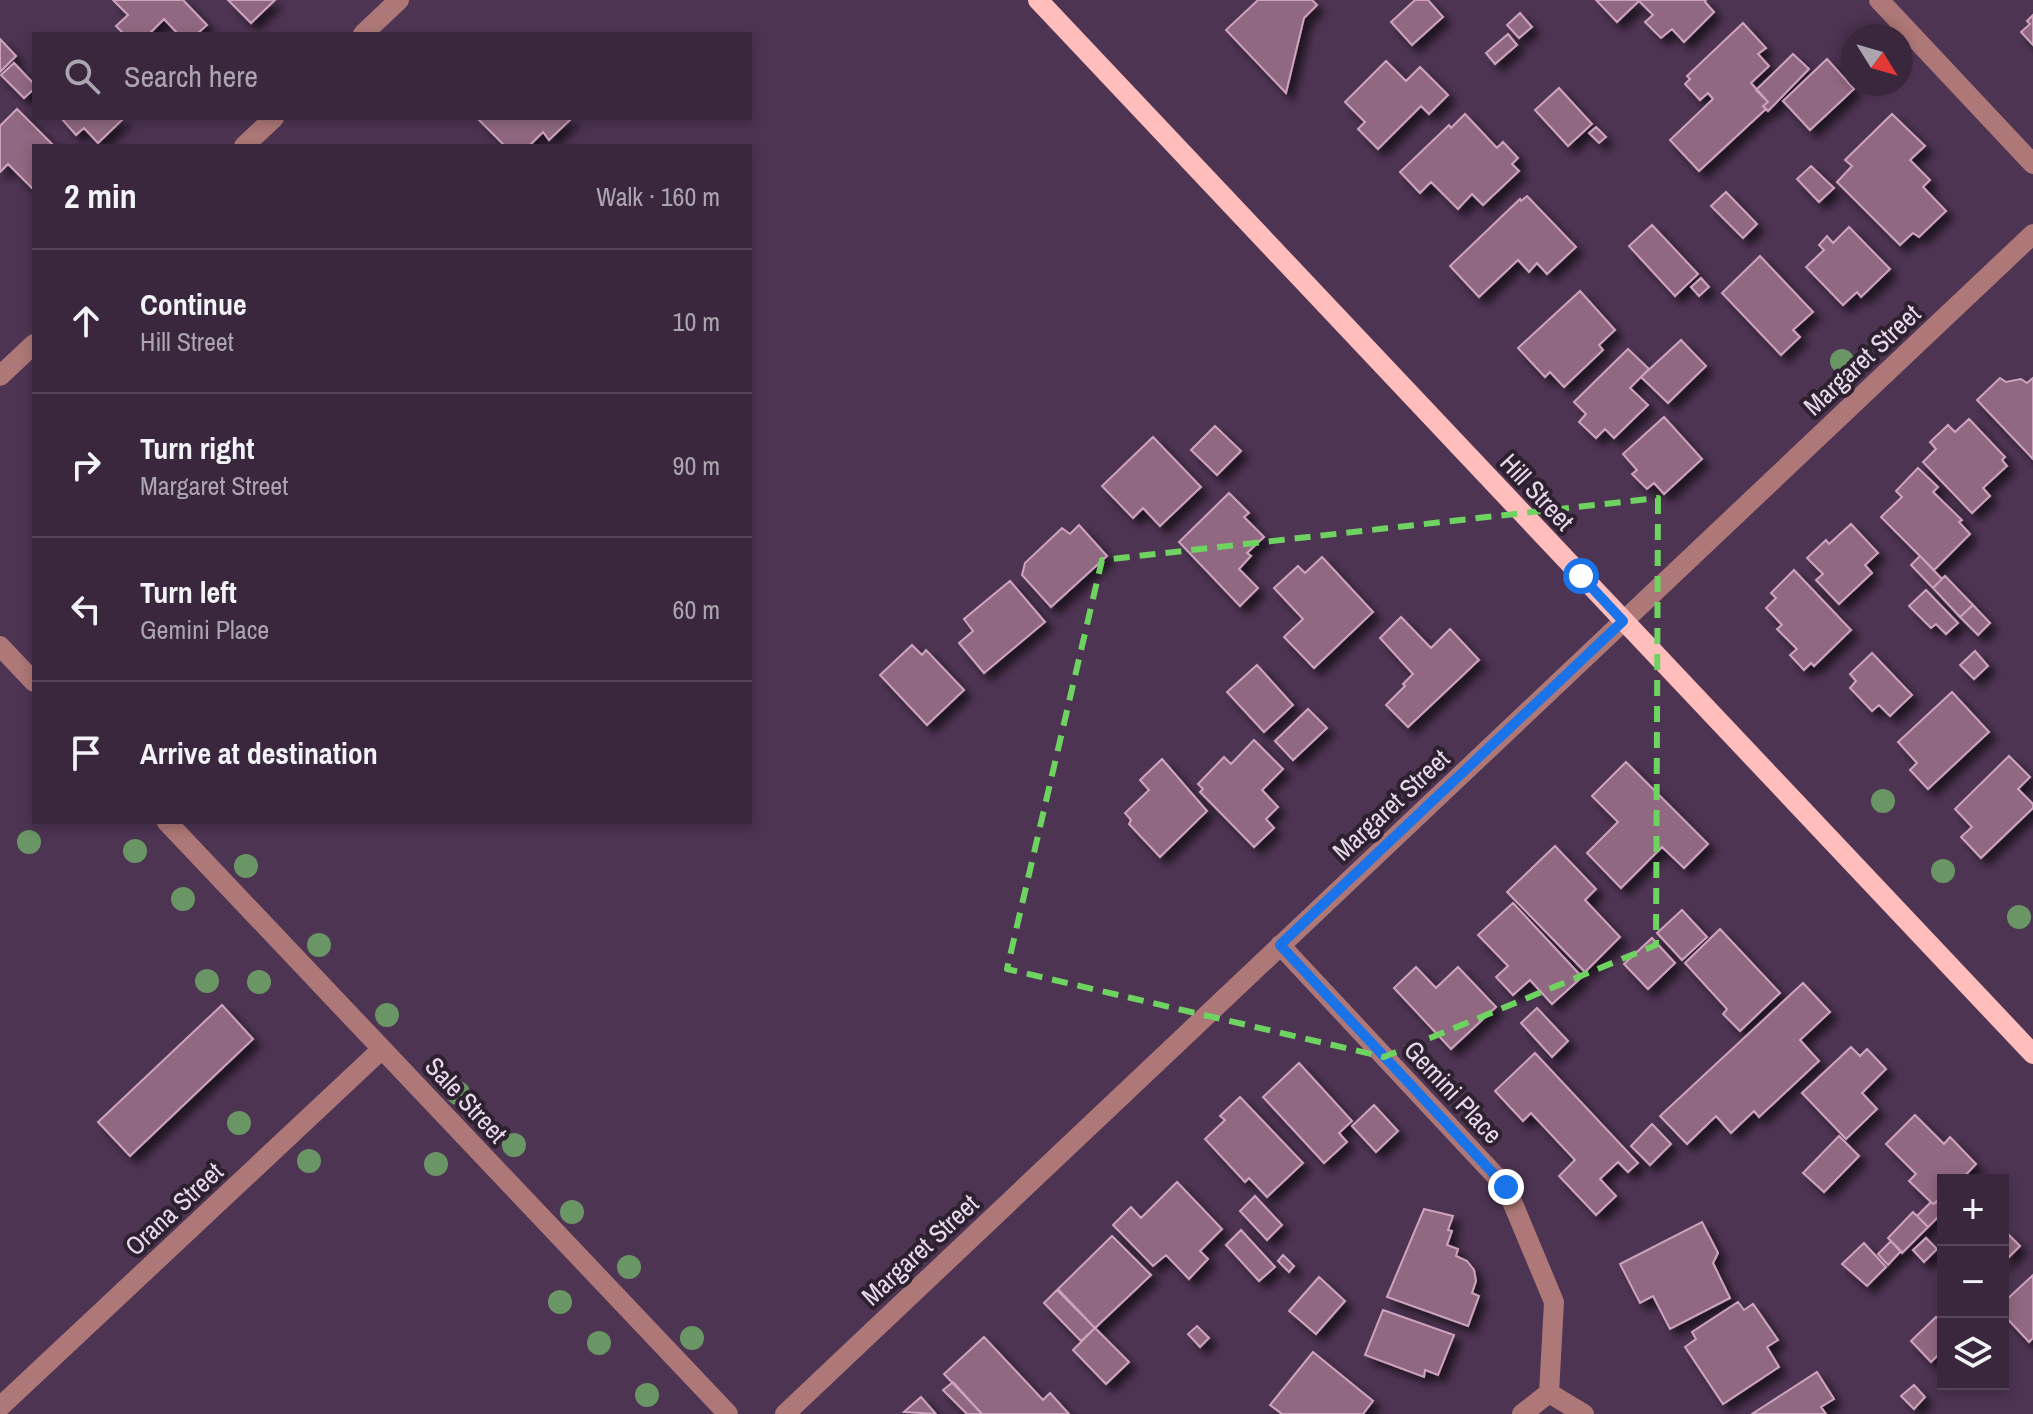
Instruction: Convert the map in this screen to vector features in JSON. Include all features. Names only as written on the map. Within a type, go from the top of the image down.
[{"type":"main road","name":"Hill Street","points":[[1038,0],[2033,1054]]},
{"type":"street","points":[[365,32],[399,0]]},
{"type":"street","points":[[1879,0],[2033,164]]},
{"type":"street","points":[[246,144],[272,120]]},
{"type":"street","name":"Margaret Street","points":[[785,1414],[2033,234]]},
{"type":"street","points":[[0,376],[32,346]]},
{"type":"street","points":[[0,646],[32,680]]},
{"type":"street","name":"Sale Street","points":[[169,824],[728,1414]]},
{"type":"street","name":"Gemini Place","points":[[1280,945],[1506,1187],[1554,1302],[1549,1393]]},
{"type":"street","name":"Orana Street","points":[[0,1407],[382,1049]]},
{"type":"street","points":[[1522,1414],[1549,1393],[1584,1414]]},
{"type":"highlighted area","points":[[1658,498],[1656,945],[1384,1057],[1007,969],[1102,560]]},
{"type":"building","points":[[113,0],[183,0],[207,25],[199,32],[176,32],[164,19],[151,32],[122,32],[116,26],[128,15]]},
{"type":"building","points":[[228,0],[275,0],[251,23]]},
{"type":"building","points":[[1258,0],[1312,0],[1317,5],[1304,18],[1286,93],[1226,30]]},
{"type":"building","points":[[1415,0],[1428,0],[1443,17],[1412,45],[1391,22]]},
{"type":"building","points":[[1596,0],[1706,0],[1714,12],[1684,42],[1672,29],[1661,38],[1645,22],[1653,15],[1639,1],[1617,22]]},
{"type":"building","points":[[1520,13],[1532,27],[1519,38],[1507,25]]},
{"type":"building","points":[[2033,15],[2033,45],[2021,32],[2030,24],[2027,21]]},
{"type":"building","points":[[1743,23],[1766,48],[1758,54],[1769,66],[1751,83],[1768,102],[1763,106],[1766,109],[1699,171],[1670,140],[1713,99],[1708,93],[1700,100],[1685,84],[1690,79],[1687,76]]},
{"type":"building","points":[[1508,34],[1517,45],[1495,64],[1486,53]]},
{"type":"building","points":[[0,39],[16,56],[0,72]]},
{"type":"building","points":[[1793,54],[1809,69],[1768,111],[1763,106],[1768,102],[1756,90]]},
{"type":"building","points":[[1827,59],[1841,75],[1841,96],[1846,96],[1810,130],[1783,101]]},
{"type":"building","points":[[1386,61],[1406,81],[1420,67],[1448,95],[1429,114],[1421,106],[1378,149],[1358,129],[1365,122],[1345,102]]},
{"type":"building","points":[[14,63],[32,82],[32,91],[24,98],[1,75]]},
{"type":"building","points":[[1559,88],[1592,124],[1568,146],[1535,110]]},
{"type":"building","points":[[17,109],[52,144],[32,144],[32,188],[8,164],[0,172],[0,126]]},
{"type":"building","points":[[1465,114],[1497,148],[1503,142],[1518,158],[1512,164],[1519,171],[1483,205],[1472,194],[1458,209],[1431,182],[1420,193],[1400,172],[1449,125],[1451,128]]},
{"type":"building","points":[[1892,114],[1925,146],[1910,160],[1930,180],[1923,187],[1946,211],[1919,237],[1913,233],[1900,245],[1837,182],[1852,166],[1845,160]]},
{"type":"building","points":[[63,120],[122,120],[98,143],[84,128],[76,135]]},
{"type":"building","points":[[479,120],[570,120],[549,140],[543,132],[531,144],[503,144]]},
{"type":"building","points":[[1596,127],[1606,137],[1599,143],[1589,133]]},
{"type":"building","points":[[1811,166],[1834,188],[1819,202],[1797,179]]},
{"type":"building","points":[[1726,192],[1757,224],[1743,238],[1711,206]]},
{"type":"building","points":[[1527,196],[1576,247],[1547,274],[1537,263],[1529,272],[1518,260],[1479,297],[1450,266],[1520,199]]},
{"type":"building","points":[[1652,225],[1698,274],[1675,296],[1629,246]]},
{"type":"building","points":[[1849,227],[1890,269],[1861,297],[1857,292],[1843,305],[1806,267],[1824,250],[1819,245],[1827,236],[1833,243]]},
{"type":"building","points":[[1760,256],[1813,312],[1793,330],[1800,337],[1781,355],[1722,293]]},
{"type":"building","points":[[1701,278],[1709,287],[1699,296],[1691,287]]},
{"type":"building","points":[[1580,291],[1615,330],[1599,345],[1603,350],[1564,387],[1550,372],[1545,377],[1518,348]]},
{"type":"building","points":[[1681,340],[1706,366],[1668,403],[1641,377]]},
{"type":"building","points":[[1628,349],[1649,369],[1630,388],[1648,405],[1614,438],[1605,429],[1596,438],[1579,422],[1586,414],[1574,402]]},
{"type":"building","points":[[2000,378],[2006,382],[2021,379],[2027,383],[2033,378],[2033,459],[1977,400]]},
{"type":"building","points":[[1664,417],[1702,459],[1664,494],[1654,483],[1647,489],[1632,474],[1637,470],[1623,454]]},
{"type":"building","points":[[1969,419],[2005,457],[2002,460],[2007,466],[1983,488],[1990,496],[1972,513],[1923,462],[1936,449],[1930,442],[1948,425],[1955,432]]},
{"type":"building","points":[[1215,426],[1241,451],[1217,475],[1191,450]]},
{"type":"building","points":[[1153,437],[1201,487],[1160,526],[1143,508],[1133,518],[1102,486]]},
{"type":"building","points":[[1918,468],[1938,487],[1933,492],[1962,520],[1959,522],[1970,534],[1934,570],[1881,517],[1902,497],[1896,491]]},
{"type":"building","points":[[1229,493],[1249,513],[1244,517],[1264,537],[1247,553],[1251,556],[1239,569],[1258,588],[1240,606],[1179,542]]},
{"type":"building","points":[[1851,524],[1878,553],[1865,565],[1872,573],[1839,604],[1816,580],[1823,574],[1807,558],[1826,540],[1829,544]]},
{"type":"building","points":[[1079,525],[1107,556],[1051,607],[1022,575],[1025,563],[1062,528],[1070,534]]},
{"type":"building","points":[[1920,556],[1942,579],[1933,588],[1911,565]]},
{"type":"building","points":[[1322,557],[1373,612],[1314,668],[1284,637],[1303,619],[1274,588],[1298,566],[1305,573]]},
{"type":"building","points":[[1794,570],[1851,630],[1814,666],[1811,663],[1804,670],[1790,655],[1797,649],[1777,629],[1782,625],[1766,608],[1776,598],[1771,593]]},
{"type":"building","points":[[1945,576],[1973,605],[1960,617],[1933,588]]},
{"type":"building","points":[[1010,581],[1045,622],[984,673],[959,643],[973,631],[964,619]]},
{"type":"building","points":[[1926,590],[1958,623],[1946,634],[1936,624],[1931,628],[1909,606]]},
{"type":"building","points":[[1973,605],[1990,623],[1978,635],[1960,617]]},
{"type":"building","points":[[1401,617],[1431,648],[1450,629],[1479,660],[1408,727],[1386,705],[1413,674],[1380,638]]},
{"type":"building","points":[[912,645],[922,655],[926,650],[964,690],[927,725],[880,675]]},
{"type":"building","points":[[1975,651],[1988,666],[1974,679],[1960,665]]},
{"type":"building","points":[[1872,653],[1912,695],[1890,716],[1879,705],[1872,711],[1850,688],[1856,681],[1850,674]]},
{"type":"building","points":[[1257,665],[1293,705],[1264,732],[1227,692]]},
{"type":"building","points":[[1952,692],[1989,732],[1928,789],[1910,770],[1917,763],[1898,742]]},
{"type":"building","points":[[1308,709],[1327,728],[1293,760],[1275,741]]},
{"type":"building","points":[[1254,740],[1283,769],[1262,790],[1278,807],[1266,819],[1274,828],[1254,847],[1200,792],[1203,789],[1198,784],[1224,757],[1231,764]]},
{"type":"building","points":[[2009,756],[2030,777],[2018,789],[2033,804],[2033,808],[1981,858],[1961,837],[1972,827],[1955,809]]},
{"type":"building","points":[[1162,759],[1207,811],[1160,857],[1129,824],[1131,820],[1125,813],[1149,790],[1140,780]]},
{"type":"building","points":[[1626,762],[1708,844],[1684,868],[1662,847],[1621,888],[1587,853],[1618,822],[1592,796]]},
{"type":"building","points":[[1555,846],[1596,889],[1585,900],[1620,937],[1585,972],[1507,892]]},
{"type":"building","points":[[1513,903],[1582,977],[1552,1004],[1530,980],[1513,995],[1496,977],[1508,966],[1478,935]]},
{"type":"building","points":[[1682,910],[1707,937],[1682,960],[1657,933]]},
{"type":"building","points":[[1720,929],[1780,993],[1740,1031],[1723,1014],[1727,1009],[1685,963]]},
{"type":"building","points":[[1652,938],[1675,963],[1648,989],[1624,964]]},
{"type":"building","points":[[1416,967],[1436,988],[1458,967],[1496,1007],[1451,1049],[1394,988]]},
{"type":"building","points":[[1803,983],[1830,1012],[1800,1040],[1819,1061],[1759,1117],[1754,1111],[1731,1133],[1716,1116],[1687,1144],[1660,1116]]},
{"type":"building","points":[[222,1005],[253,1039],[130,1156],[98,1122]]},
{"type":"building","points":[[1537,1008],[1568,1041],[1552,1057],[1521,1023]]},
{"type":"building","points":[[1851,1047],[1860,1056],[1867,1049],[1886,1069],[1862,1093],[1877,1109],[1846,1139],[1802,1093]]},
{"type":"building","points":[[1535,1053],[1638,1163],[1628,1172],[1618,1162],[1600,1179],[1616,1196],[1596,1215],[1559,1176],[1575,1160],[1531,1113],[1523,1121],[1495,1091]]},
{"type":"building","points":[[1299,1063],[1352,1121],[1339,1133],[1347,1142],[1324,1163],[1263,1097]]},
{"type":"building","points":[[1240,1097],[1303,1163],[1267,1197],[1249,1178],[1245,1182],[1205,1139],[1225,1120],[1220,1116]]},
{"type":"building","points":[[1374,1105],[1398,1131],[1376,1152],[1352,1126]]},
{"type":"building","points":[[1915,1115],[1944,1144],[1950,1137],[1976,1164],[1967,1174],[1937,1174],[1937,1202],[1933,1204],[1909,1181],[1916,1174],[1886,1144]]},
{"type":"building","points":[[1652,1124],[1671,1144],[1650,1165],[1631,1146]]},
{"type":"building","points":[[1839,1136],[1859,1156],[1824,1192],[1803,1173]]},
{"type":"building","points":[[1177,1182],[1222,1229],[1200,1251],[1208,1259],[1189,1279],[1166,1255],[1153,1266],[1113,1225],[1131,1207],[1141,1218]]},
{"type":"building","points":[[1255,1196],[1282,1225],[1267,1240],[1240,1211]]},
{"type":"building","points":[[1937,1201],[1937,1218],[1928,1227],[1917,1216],[1931,1202]]},
{"type":"building","points":[[1424,1209],[1453,1216],[1447,1245],[1458,1249],[1456,1256],[1467,1261],[1474,1270],[1476,1281],[1472,1293],[1479,1296],[1468,1326],[1387,1297]]},
{"type":"building","points":[[1913,1212],[1928,1227],[1902,1253],[1888,1238]]},
{"type":"building","points":[[1702,1222],[1718,1253],[1713,1263],[1730,1298],[1670,1329],[1653,1296],[1640,1303],[1620,1264]]},
{"type":"building","points":[[1241,1230],[1275,1267],[1259,1281],[1226,1245]]},
{"type":"building","points":[[2009,1235],[2020,1246],[2009,1257]]},
{"type":"building","points":[[1112,1236],[1151,1275],[1095,1328],[1057,1290]]},
{"type":"building","points":[[1926,1238],[1937,1249],[1924,1262],[1913,1250]]},
{"type":"building","points":[[1891,1241],[1901,1251],[1888,1265],[1878,1254]]},
{"type":"building","points":[[1864,1243],[1886,1267],[1867,1286],[1842,1264]]},
{"type":"building","points":[[1283,1255],[1294,1266],[1289,1272],[1278,1261]]},
{"type":"building","points":[[2033,1275],[2033,1338],[2029,1342],[2009,1320],[2009,1297]]},
{"type":"building","points":[[1319,1277],[1345,1301],[1316,1334],[1289,1311]]},
{"type":"building","points":[[1058,1289],[1095,1328],[1081,1341],[1044,1303]]},
{"type":"building","points":[[1738,1302],[1744,1310],[1753,1304],[1778,1340],[1767,1347],[1779,1367],[1723,1404],[1685,1347],[1696,1339],[1692,1332]]},
{"type":"building","points":[[1383,1310],[1454,1335],[1438,1375],[1425,1370],[1424,1377],[1365,1355]]},
{"type":"building","points":[[1937,1318],[1937,1356],[1931,1362],[1911,1341]]},
{"type":"building","points":[[1197,1326],[1209,1338],[1200,1347],[1188,1334]]},
{"type":"building","points":[[1095,1328],[1129,1362],[1106,1384],[1073,1350]]},
{"type":"building","points":[[984,1337],[1043,1400],[1050,1393],[1069,1414],[982,1414],[944,1374]]},
{"type":"building","points":[[1313,1352],[1373,1401],[1363,1414],[1282,1414],[1270,1405]]},
{"type":"building","points":[[1817,1372],[1834,1399],[1821,1407],[1826,1414],[1752,1414]]},
{"type":"building","points":[[953,1382],[982,1414],[967,1414],[943,1390]]},
{"type":"building","points":[[1914,1385],[1925,1397],[1914,1409],[1901,1396]]},
{"type":"building","points":[[921,1397],[936,1414],[904,1412]]},
{"type":"route","points":[[1506,1187],[1280,945],[1623,621],[1581,576]]}]
